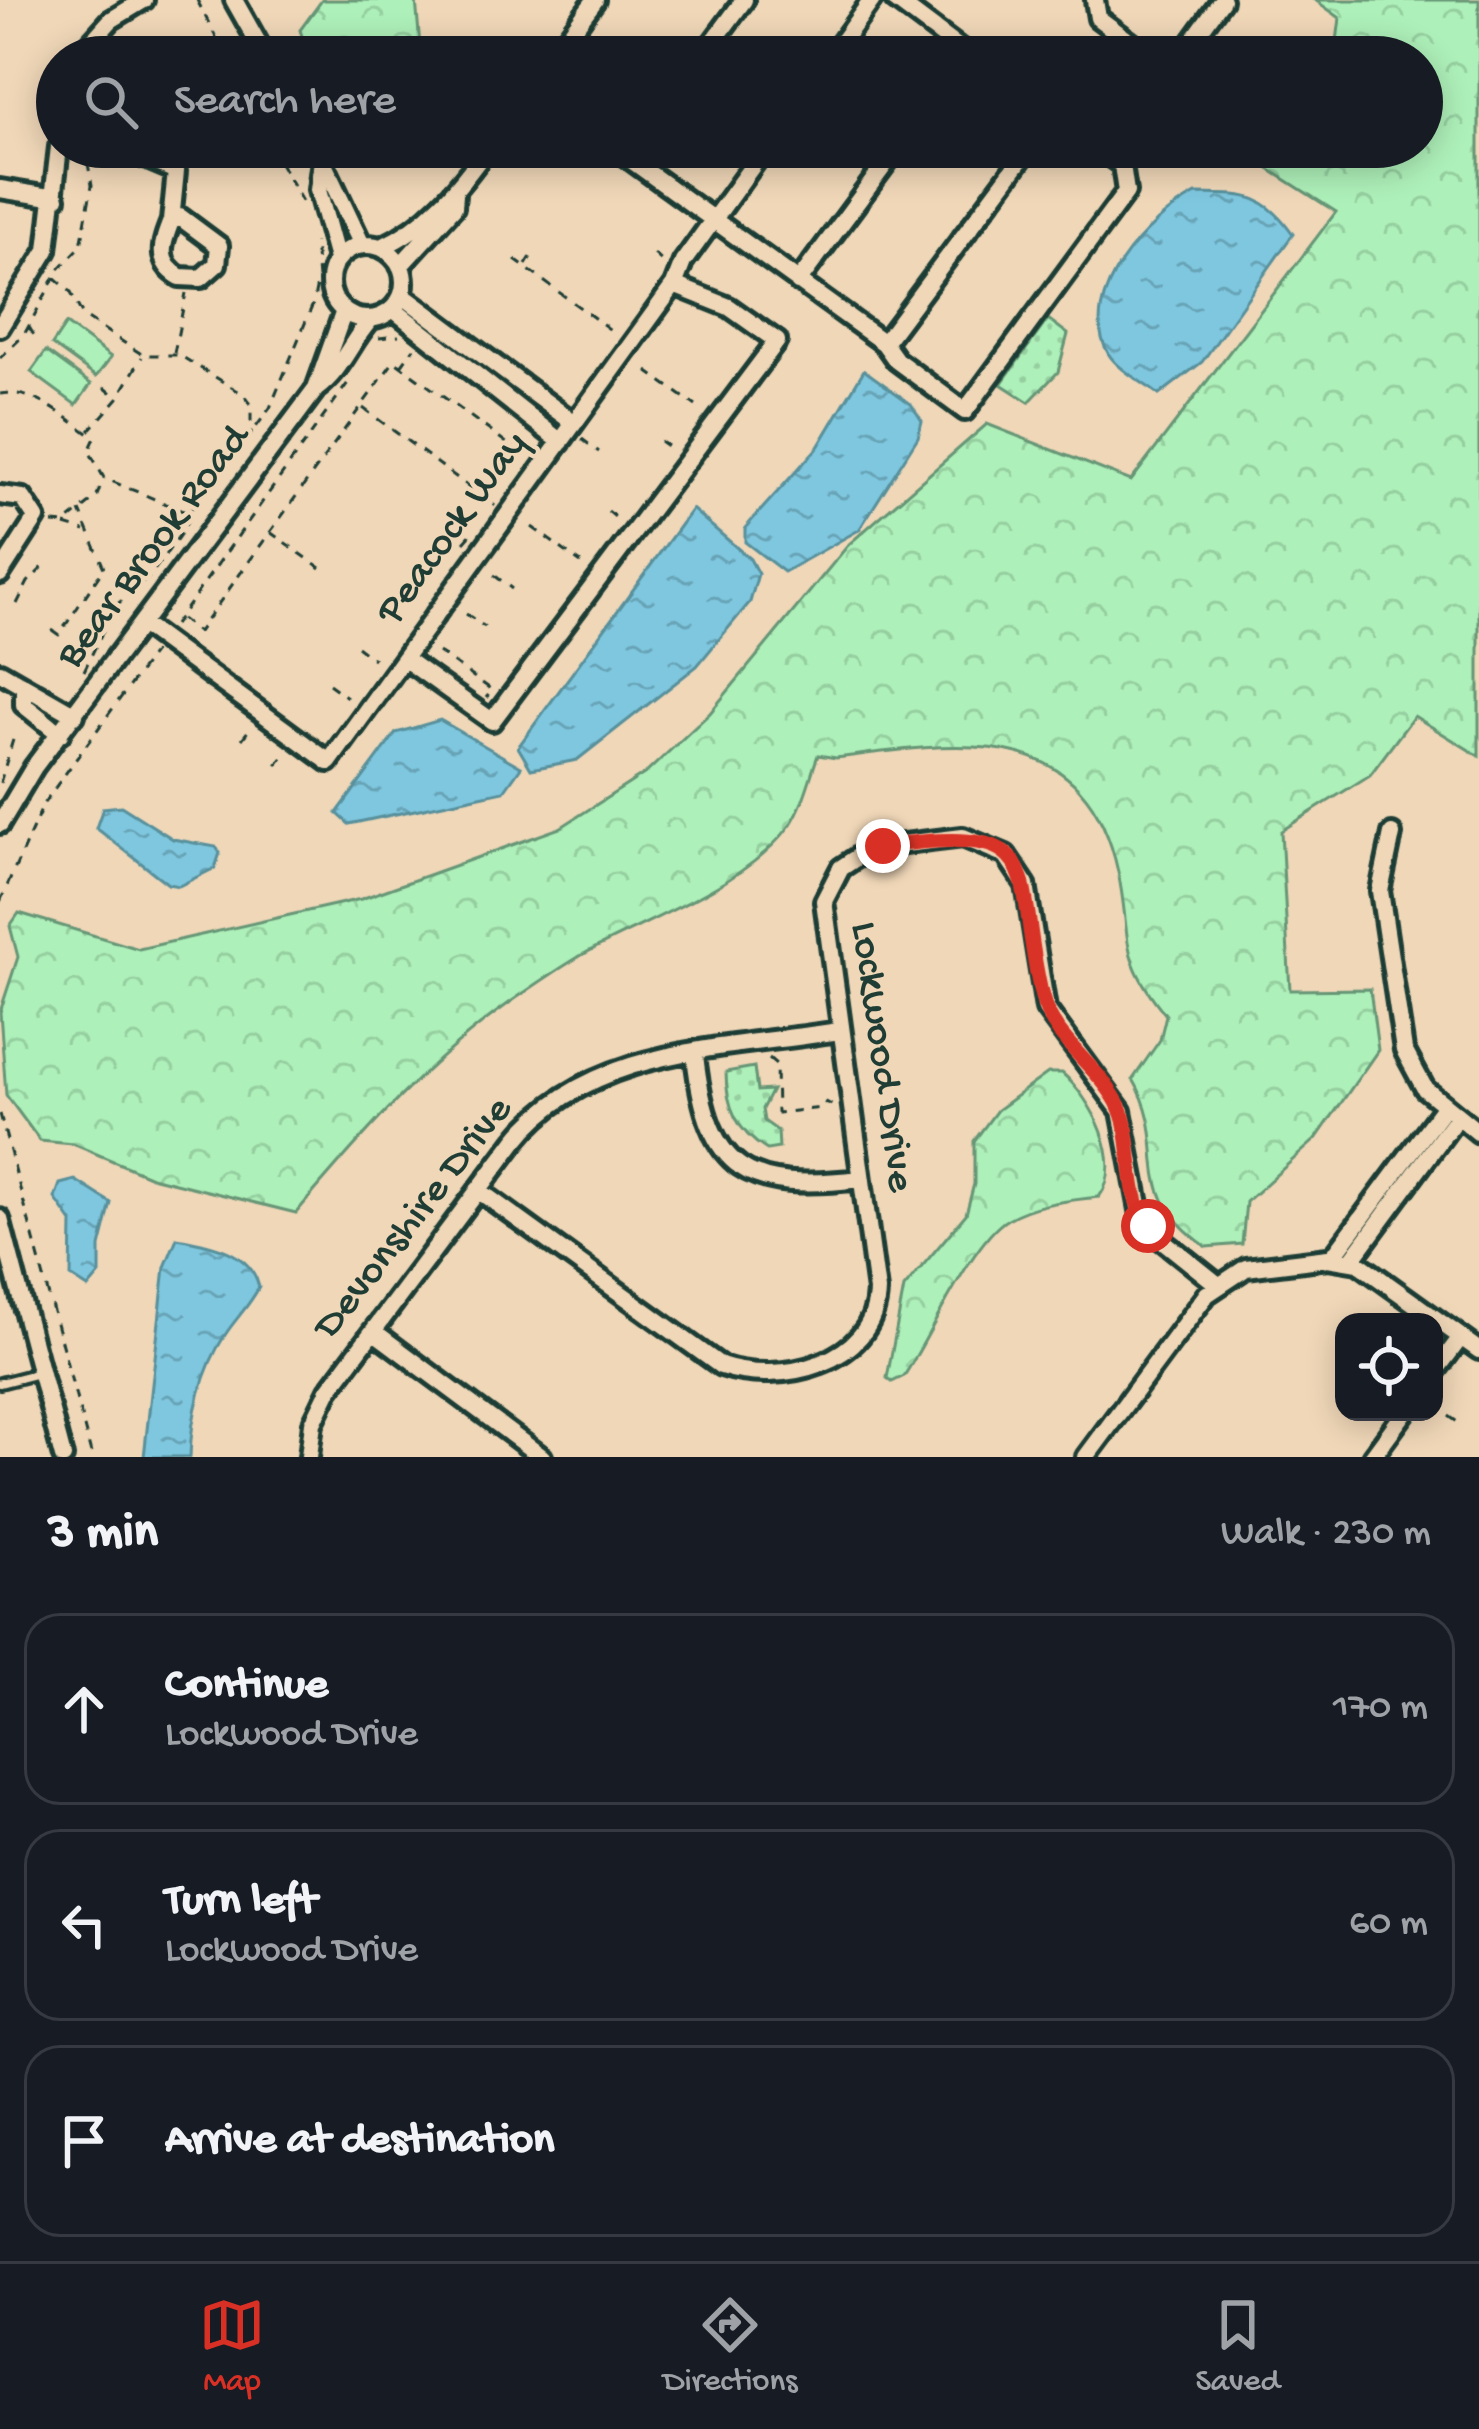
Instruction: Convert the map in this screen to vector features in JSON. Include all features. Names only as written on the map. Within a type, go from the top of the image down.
[{"type":"street","points":[[233,0],[254,36]]},
{"type":"street","points":[[568,36],[595,0]]},
{"type":"street","points":[[717,36],[744,0]]},
{"type":"street","points":[[846,36],[872,0]]},
{"type":"street","points":[[895,0],[942,36]]},
{"type":"street","points":[[1196,36],[1222,0]]},
{"type":"street","points":[[93,36],[135,2]]},
{"type":"street","points":[[1092,2],[1098,18],[1122,36]]},
{"type":"street","points":[[0,328],[46,250],[58,168]]},
{"type":"street","points":[[169,168],[176,171],[171,221]]},
{"type":"street","points":[[319,168],[318,190],[337,260],[331,290],[344,311],[370,320],[397,302]]},
{"type":"street","points":[[326,168],[362,245]]},
{"type":"street","points":[[337,260],[362,245],[382,248],[407,236],[455,194],[473,168]]},
{"type":"street","points":[[647,168],[884,343],[896,360],[965,411],[1126,192],[1122,168]]},
{"type":"street","name":"Peacock Way","points":[[144,626],[329,762],[561,442],[577,430],[674,285],[682,262],[751,168]]},
{"type":"street","points":[[798,282],[882,168]]},
{"type":"street","points":[[884,343],[1014,168]]},
{"type":"street","points":[[0,189],[56,198]]},
{"type":"street","points":[[397,302],[400,266],[454,207],[455,194]]},
{"type":"street","points":[[382,248],[400,266]]},
{"type":"street","points":[[405,659],[492,721],[777,341],[729,307],[674,285]]},
{"type":"street","points":[[397,302],[577,430]]},
{"type":"street","points":[[397,302],[561,442]]},
{"type":"street","points":[[316,389],[344,311]]},
{"type":"street","name":"Bear Brook Road","points":[[0,824],[60,734],[316,389],[338,374],[351,342],[370,320]]},
{"type":"street","points":[[0,495],[22,498],[37,518],[0,574]]},
{"type":"street","points":[[0,672],[75,716]]},
{"type":"street","points":[[24,690],[24,704],[60,734]]},
{"type":"street","points":[[1393,834],[1380,891],[1401,1038],[1417,1079],[1479,1133]]},
{"type":"street","name":"Lockwood Drive","points":[[478,1190],[707,1359],[756,1372],[828,1361],[850,1350],[866,1332],[877,1291],[823,919],[826,895],[837,873],[855,856],[883,846],[963,836],[997,848],[1015,864],[1026,885],[1046,1009],[1121,1112],[1141,1215],[1160,1239],[1217,1283]]},
{"type":"street","name":"Devonshire Drive","points":[[309,1457],[320,1406],[531,1122],[571,1090],[617,1069],[839,1031]]},
{"type":"street","points":[[694,1055],[704,1118],[723,1150],[744,1168],[796,1185],[861,1179]]},
{"type":"street","points":[[1342,1259],[1451,1112]]},
{"type":"street","points":[[0,1219],[6,1266],[63,1457]]},
{"type":"street","points":[[1086,1457],[1217,1283],[1246,1268],[1342,1259],[1479,1350]]},
{"type":"street","points":[[374,1331],[542,1457]]},
{"type":"street","points":[[1443,1360],[1461,1337]]},
{"type":"street","points":[[1378,1455],[1399,1421]]},
{"type":"lane","points":[[0,1383],[40,1373]]},
{"type":"path","points":[[197,0],[215,36]]},
{"type":"path","points":[[283,168],[311,216]]},
{"type":"path","points":[[82,674],[114,607],[150,576],[189,515],[206,472],[251,437],[262,420],[314,304],[318,279],[314,236]]},
{"type":"path","points":[[654,254],[665,264]]},
{"type":"path","points":[[525,267],[532,255]]},
{"type":"path","points":[[515,260],[616,334]]},
{"type":"path","points":[[55,278],[70,291],[83,316],[143,355],[174,355],[243,394],[253,417],[251,437]]},
{"type":"path","points":[[174,355],[186,293]]},
{"type":"path","points":[[24,335],[37,340],[29,327]]},
{"type":"path","points":[[368,349],[386,335],[402,338],[416,347],[401,366]]},
{"type":"path","points":[[88,432],[118,398],[143,355]]},
{"type":"path","points":[[179,618],[198,632],[394,361],[526,457]]},
{"type":"path","points":[[647,371],[696,406]]},
{"type":"path","points":[[0,902],[44,803],[354,373]]},
{"type":"path","points":[[104,387],[118,398]]},
{"type":"path","points":[[0,394],[18,391],[88,432],[94,438],[89,451],[104,478],[151,502],[181,506],[194,500]]},
{"type":"path","points":[[361,407],[495,506],[488,514]]},
{"type":"path","points":[[253,417],[262,420]]},
{"type":"path","points":[[577,430],[599,452]]},
{"type":"path","points":[[660,441],[667,446]]},
{"type":"path","points":[[325,456],[334,463]]},
{"type":"path","points":[[102,489],[104,478]]},
{"type":"path","points":[[64,524],[115,483]]},
{"type":"path","points":[[298,494],[307,500]]},
{"type":"path","points":[[181,506],[189,515]]},
{"type":"path","points":[[52,629],[59,635],[104,568],[80,511]]},
{"type":"path","points":[[608,511],[615,517]]},
{"type":"path","points":[[45,521],[87,532]]},
{"type":"path","points":[[532,527],[581,562]]},
{"type":"path","points":[[270,532],[321,568]]},
{"type":"path","points":[[464,542],[473,532]]},
{"type":"path","points":[[10,597],[16,603],[26,580],[42,563]]},
{"type":"path","points":[[246,565],[254,571]]},
{"type":"path","points":[[494,575],[512,589]]},
{"type":"path","points":[[81,592],[87,596]]},
{"type":"path","points":[[219,603],[227,609]]},
{"type":"path","points":[[466,614],[484,627]]},
{"type":"path","points":[[356,646],[374,659]]},
{"type":"path","points":[[438,652],[492,690],[484,700]]},
{"type":"path","points":[[329,683],[347,697]]},
{"type":"path","points":[[98,716],[103,721]]},
{"type":"path","points":[[242,739],[248,731]]},
{"type":"path","points":[[0,783],[15,733]]},
{"type":"path","points":[[278,765],[283,757]]},
{"type":"path","points":[[772,1071],[777,1113],[822,1108]]},
{"type":"path","points":[[0,1114],[92,1457]]},
{"type":"path","points":[[1443,1412],[1462,1426]]},
{"type":"green space","points":[[322,0],[416,0],[419,36],[302,36],[300,30]]},
{"type":"green space","points":[[1315,0],[1479,0],[1479,756],[1414,716],[1370,775],[1281,831],[1290,990],[1370,989],[1378,1050],[1316,1139],[1246,1202],[1242,1244],[1207,1247],[1182,1226],[1158,1187],[1145,1104],[1133,1079],[1160,1040],[1166,1015],[1133,961],[1118,872],[1101,822],[1077,787],[1046,764],[1010,751],[969,747],[836,758],[818,755],[796,816],[772,846],[722,883],[573,960],[481,1024],[397,1100],[296,1213],[151,1177],[73,1144],[40,1141],[6,1095],[0,1012],[18,957],[10,926],[19,913],[139,949],[361,899],[560,828],[647,772],[710,713],[849,544],[987,424],[1131,481],[1336,212],[1267,168],[1443,168],[1443,36],[1338,36],[1340,18]]},
{"type":"green space","points":[[1048,319],[1068,334],[1058,372],[1029,402],[1001,384]]},
{"type":"green space","points":[[66,324],[111,357],[96,377],[52,345]]},
{"type":"green space","points":[[46,351],[91,384],[76,405],[31,372]]},
{"type":"green space","points":[[754,1067],[757,1091],[772,1090],[762,1109],[764,1121],[778,1131],[779,1148],[767,1150],[757,1143],[731,1107],[726,1072]]},
{"type":"green space","points":[[1048,1073],[1062,1073],[1073,1084],[1102,1131],[1109,1166],[1099,1197],[1030,1209],[994,1230],[966,1268],[904,1376],[892,1382],[887,1378],[904,1288],[966,1214],[974,1184],[974,1141],[997,1110]]},
{"type":"water","points":[[1196,194],[1251,198],[1272,210],[1293,234],[1202,362],[1159,395],[1108,353],[1101,331],[1102,307],[1109,284],[1139,240]]},
{"type":"water","points":[[864,370],[911,404],[922,421],[918,437],[859,530],[784,572],[745,542],[745,528],[818,447]]},
{"type":"water","points":[[692,509],[750,559],[758,574],[750,602],[697,666],[577,760],[531,769],[518,747]]},
{"type":"water","points":[[440,720],[521,767],[504,791],[349,824],[337,813],[396,733]]},
{"type":"water","points":[[121,806],[173,839],[216,847],[220,853],[215,868],[179,886],[168,884],[96,828],[103,808]]},
{"type":"water","points":[[75,1180],[111,1203],[100,1247],[100,1274],[88,1288],[71,1277],[72,1222],[55,1198],[60,1184]]},
{"type":"water","points":[[177,1238],[238,1257],[255,1275],[259,1287],[210,1363],[195,1410],[190,1457],[144,1457],[165,1267]]},
{"type":"route","points":[[883,846],[969,837],[992,844],[1015,864],[1027,891],[1046,1009],[1118,1103],[1135,1198],[1148,1226]]}]
